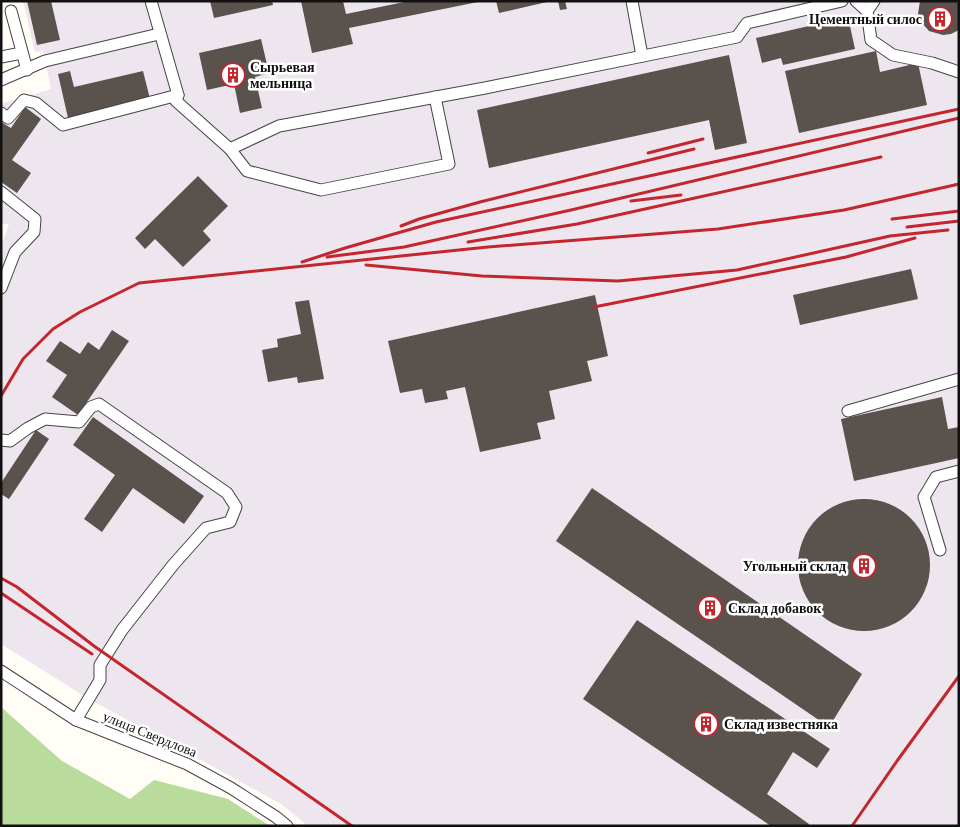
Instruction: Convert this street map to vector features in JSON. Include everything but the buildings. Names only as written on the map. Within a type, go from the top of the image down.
[{"type":"street","points":[[151,1],[178,95],[176,101],[230,149],[247,171],[321,190],[449,164],[435,97]]},
{"type":"street","points":[[632,1],[642,56]]},
{"type":"street","points":[[230,149],[279,126],[737,37],[747,23],[842,1]]},
{"type":"street","points":[[856,1],[867,11],[871,40],[893,56],[932,63],[959,72]]},
{"type":"street","points":[[867,11],[874,1]]},
{"type":"street","points":[[11,11],[27,70]]},
{"type":"street","points":[[1,80],[45,62],[159,34]]},
{"type":"street","points":[[1,57],[22,53]]},
{"type":"street","points":[[1,113],[8,118],[24,100],[36,103],[63,125],[178,95]]},
{"type":"street","points":[[1,192],[35,219],[34,232],[15,252],[1,288]]},
{"type":"street","points":[[848,411],[959,380]]},
{"type":"street","points":[[1,440],[10,441],[45,419],[79,422],[91,407],[99,404],[228,493],[236,507],[230,522],[206,528],[173,565],[122,630],[100,665],[100,680],[76,720]]},
{"type":"street","points":[[940,550],[924,497],[936,477],[959,471]]},
{"type":"street","name":"улица Свердлова","points":[[1,671],[76,720],[187,764],[231,788],[287,826]]},
{"type":"shaded area","points":[[23,1],[959,1],[959,826],[932,826],[929,824],[928,826],[308,826],[281,804],[89,699],[1,644],[1,246],[9,224],[1,224],[1,104],[51,89],[43,51],[35,52]]},
{"type":"green space","points":[[1,707],[62,761],[130,799],[154,780],[228,799],[270,826],[1,826]]},
{"type":"railway","points":[[302,262],[436,222],[959,109]]},
{"type":"railway","points":[[327,257],[404,247],[571,210],[959,118]]},
{"type":"railway","points":[[648,153],[703,139]]},
{"type":"railway","points":[[401,226],[480,202],[694,149]]},
{"type":"railway","points":[[468,242],[577,224],[881,157]]},
{"type":"railway","points":[[1,396],[23,359],[53,329],[80,312],[139,283],[488,247],[718,229],[844,210],[959,184]]},
{"type":"railway","points":[[631,201],[681,195]]},
{"type":"railway","points":[[892,219],[959,211]]},
{"type":"railway","points":[[907,227],[959,221]]},
{"type":"railway","points":[[366,265],[482,276],[618,281],[737,270],[890,236],[948,230]]},
{"type":"railway","points":[[594,307],[846,257],[915,238]]},
{"type":"railway","points":[[1,578],[17,587],[94,646],[352,826]]},
{"type":"railway","points":[[1,593],[92,654]]},
{"type":"railway","points":[[852,826],[959,676]]},
{"type":"place","name":"Цементный силос","points":[[940,19]]},
{"type":"place","name":"Сырьевая мельница","points":[[233,75]]},
{"type":"place","name":"Угольный склад","points":[[864,566]]},
{"type":"place","name":"Склад добавок","points":[[710,608]]},
{"type":"place","name":"Склад известняка","points":[[706,724]]}]
